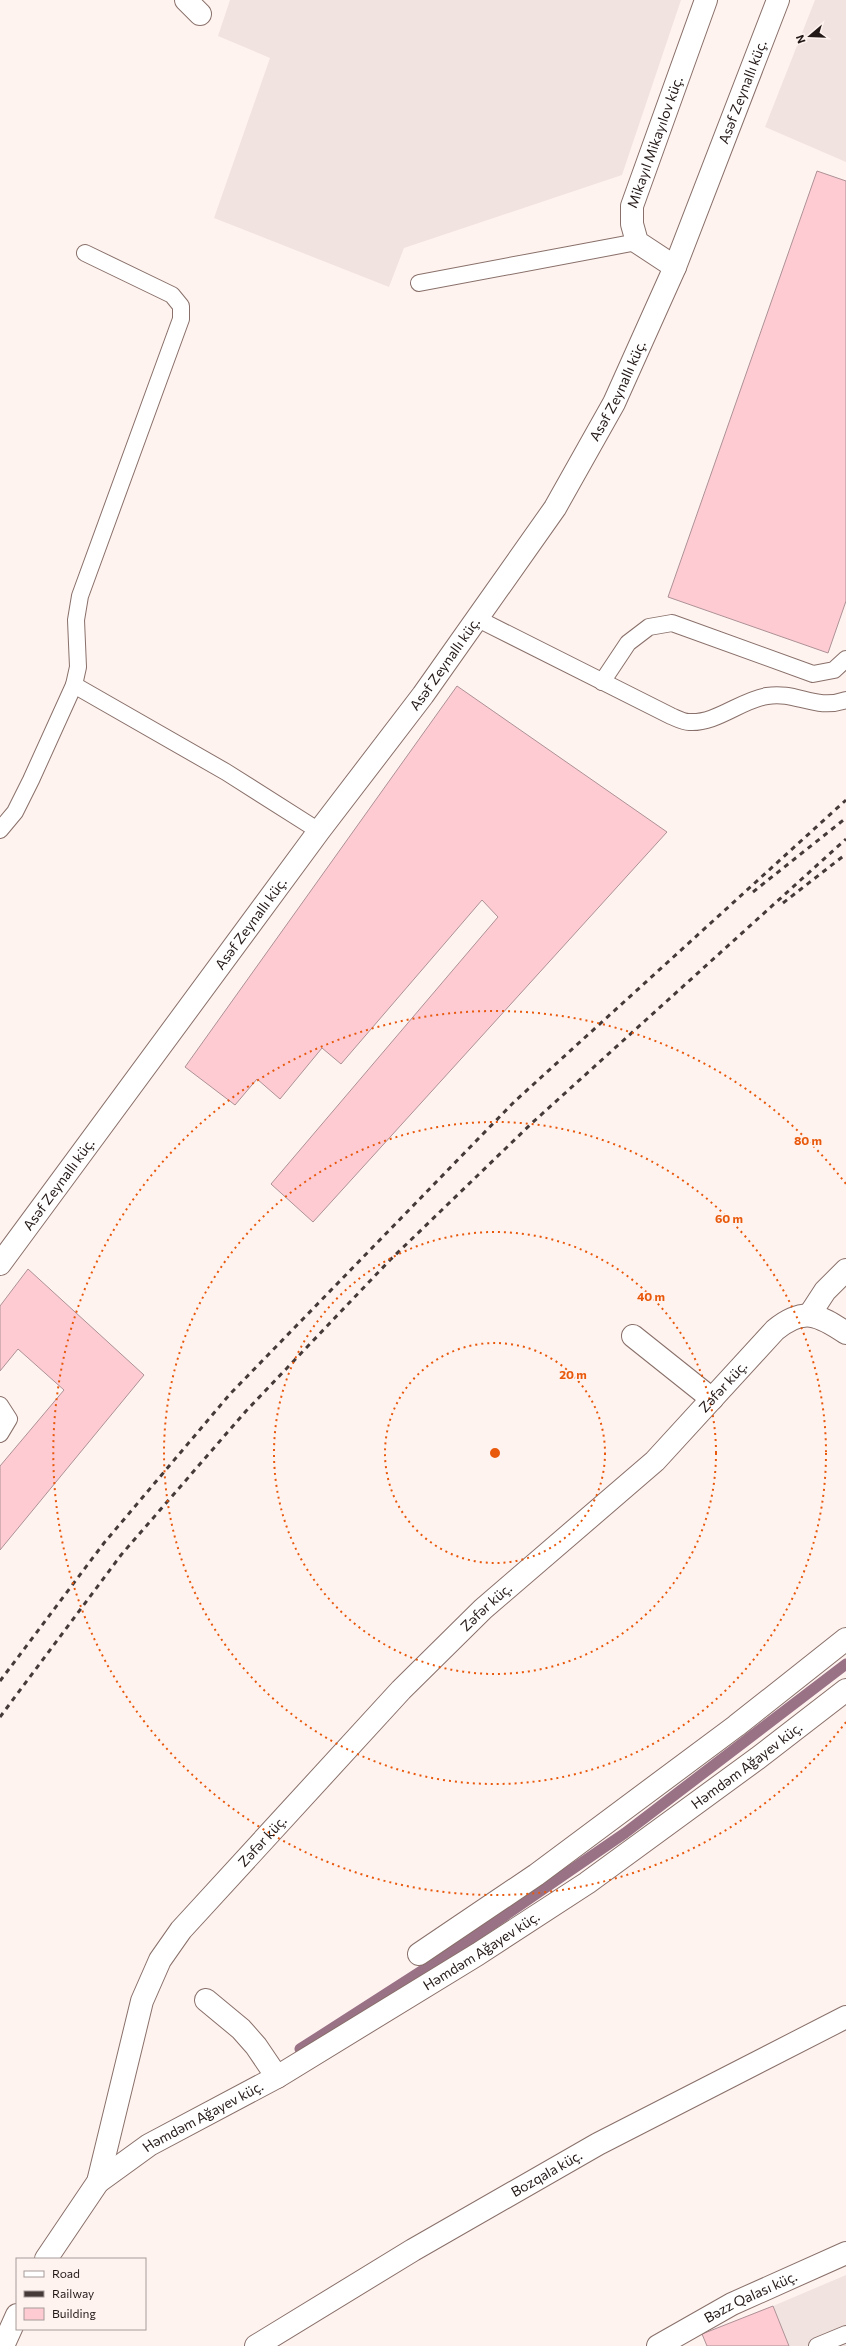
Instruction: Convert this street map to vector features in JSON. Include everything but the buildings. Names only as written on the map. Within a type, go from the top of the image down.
[{"type":"street","name":"Mikayıl Mikayılov küç.","points":[[636,242],[632,224],[632,206],[706,0]]},
{"type":"street","name":"Asəf Zeynallı küç.","points":[[0,1264],[319,831],[423,695],[530,545],[582,463],[614,403],[675,267],[778,0]]},
{"type":"street","points":[[636,242],[675,267]]},
{"type":"street","points":[[846,1270],[825,1291],[810,1314],[826,1321],[846,1333]]},
{"type":"street","name":"Zəfər küç.","points":[[98,2182],[142,2001],[153,1974],[180,1930],[401,1690],[483,1609],[655,1460],[775,1330],[788,1319],[810,1314]]},
{"type":"street","points":[[633,1336],[712,1399]]},
{"type":"street","points":[[419,1954],[536,1875],[736,1726],[846,1639]]},
{"type":"street","name":"Həmdəm Ağayev küç.","points":[[98,2182],[149,2145],[277,2077],[478,1954],[587,1883],[758,1758],[846,1690]]},
{"type":"street","points":[[206,2000],[241,2029],[256,2046],[277,2077]]},
{"type":"street","name":"Bozqala küç.","points":[[256,2346],[413,2250],[598,2144],[846,2017]]},
{"type":"street","points":[[47,2258],[98,2182]]},
{"type":"street","name":"Bəzz Qalası küç.","points":[[658,2346],[732,2304],[846,2253]]},
{"type":"street","points":[[3,2346],[16,2317]]},
{"type":"lane","points":[[419,284],[636,242]]},
{"type":"lane","points":[[0,830],[15,812],[74,685],[78,667],[76,620],[80,596],[181,319],[181,306],[172,295],[85,253]]},
{"type":"lane","points":[[478,618],[602,682],[671,716],[688,722],[708,719],[767,696],[786,695],[824,705],[846,700]]},
{"type":"lane","points":[[602,682],[628,643],[649,628],[672,624],[813,674],[834,670],[846,659]]},
{"type":"lane","points":[[74,685],[226,772],[319,831]]},
{"type":"lane","points":[[0,1405],[9,1420],[0,1434]]},
{"type":"lane","points":[[817,2346],[846,2334]]},
{"type":"shaded area","points":[[230,0],[681,0],[622,175],[404,248],[389,287],[214,218],[270,58],[218,36]]},
{"type":"shaded area","points":[[815,0],[846,0],[846,162],[765,127]]},
{"type":"shaded area","points":[[846,2275],[846,2346],[789,2346],[773,2306]]},
{"type":"waterway","points":[[300,2049],[459,1947],[625,1833],[846,1664]]},
{"type":"railway","points":[[0,1681],[104,1543],[230,1394],[514,1102],[846,800]]},
{"type":"railway","points":[[753,892],[846,818]]},
{"type":"railway","points":[[0,1717],[121,1555],[246,1411],[390,1260],[532,1123],[846,839]]},
{"type":"railway","points":[[783,903],[846,854]]}]
